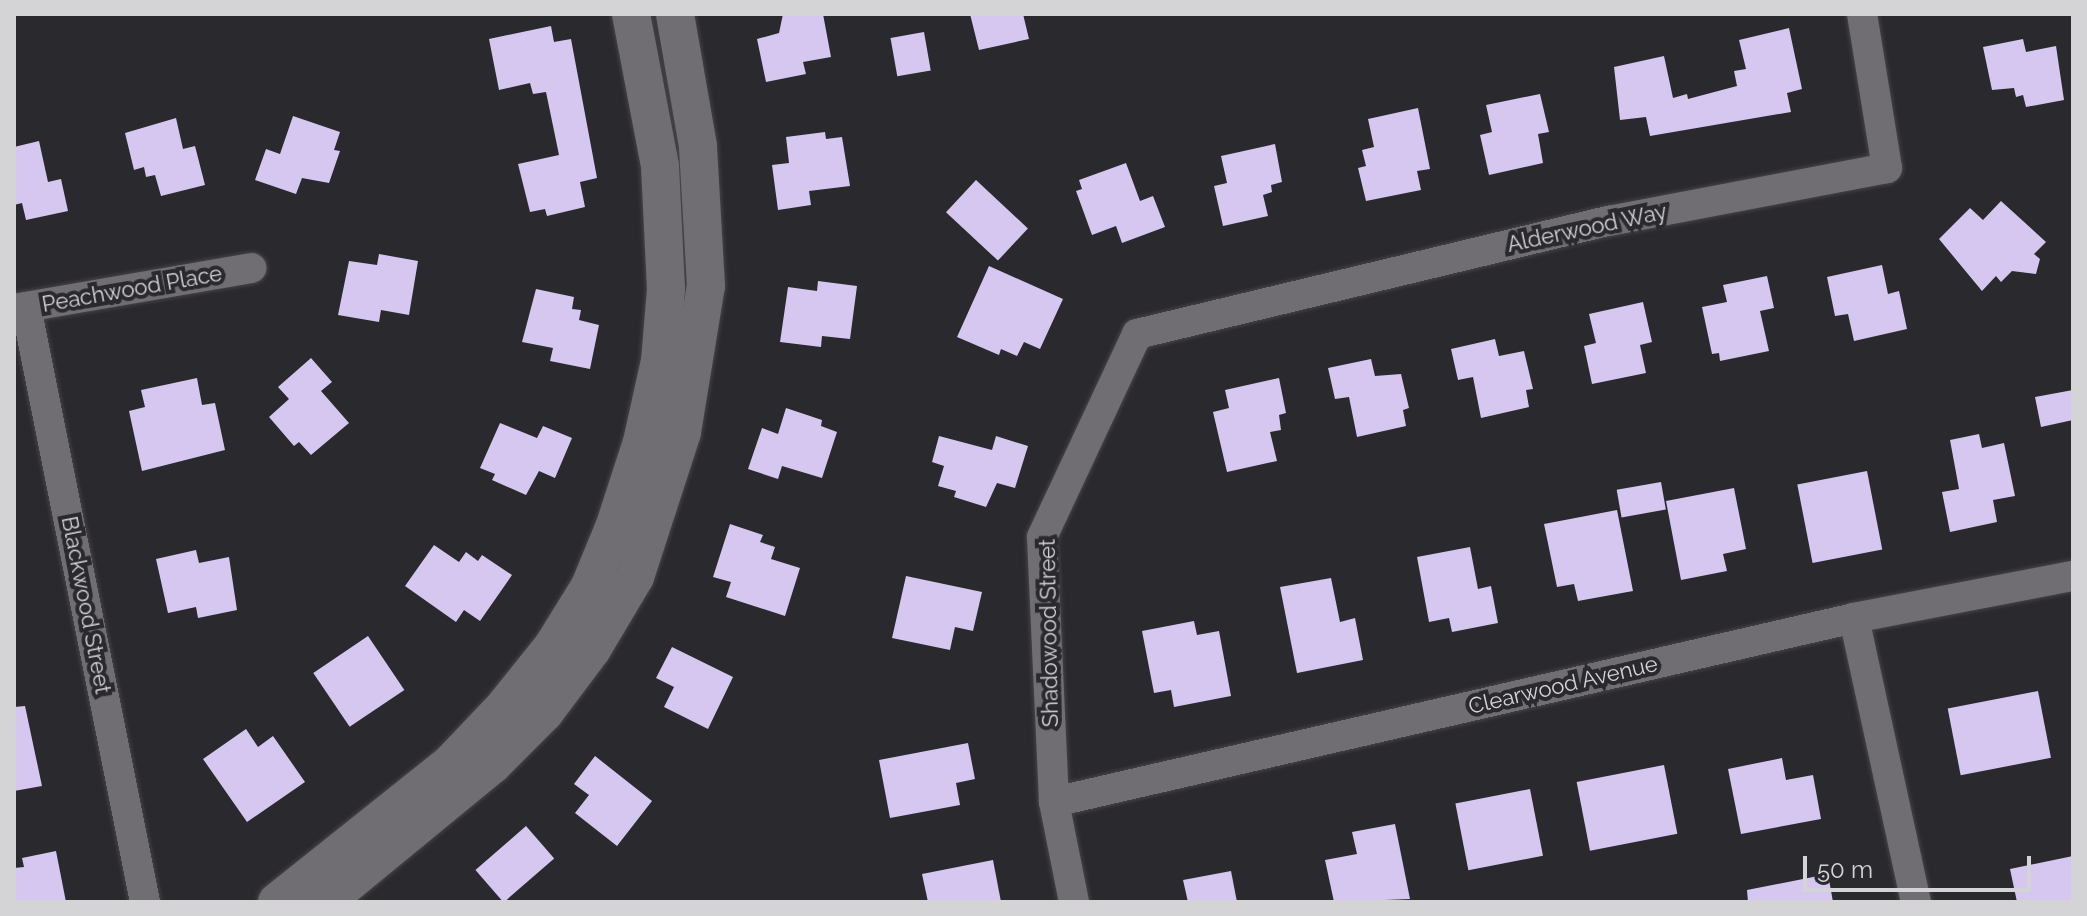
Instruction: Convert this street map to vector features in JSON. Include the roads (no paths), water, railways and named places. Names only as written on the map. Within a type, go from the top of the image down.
[{"type":"street","points":[[277,902],[450,764],[505,706],[553,646],[590,586],[615,525],[642,442],[660,361],[666,289],[660,166],[631,14]]},
{"type":"street","points":[[325,902],[469,785],[544,713],[635,577],[682,432],[706,286],[698,146],[675,14]]},
{"type":"street","name":"Alderwood Way","points":[[1137,334],[1609,221],[1887,168],[1862,14]]},
{"type":"street","name":"Peachwood Place","points":[[20,308],[251,268]]},
{"type":"street","name":"Blackwood Street","points":[[20,308],[145,902]]},
{"type":"street","name":"Shadowood Street","points":[[1074,902],[1054,802],[1042,537],[1137,334]]},
{"type":"street","name":"Clearwood Avenue","points":[[1054,802],[1854,618],[2073,576]]},
{"type":"street","points":[[1854,618],[1916,902]]}]
